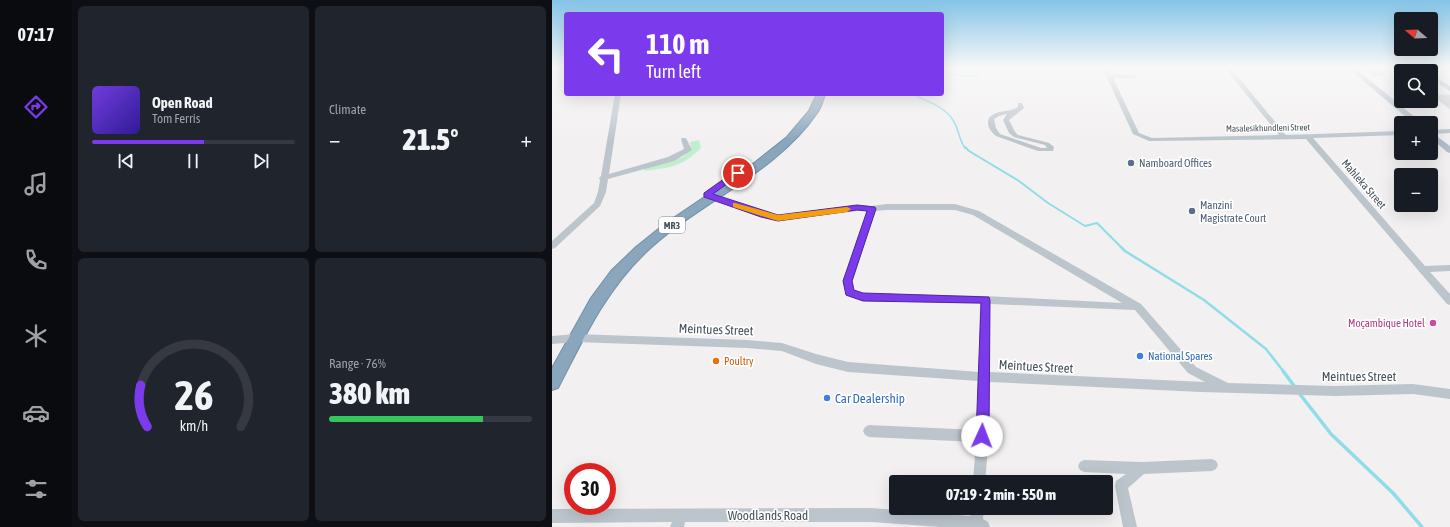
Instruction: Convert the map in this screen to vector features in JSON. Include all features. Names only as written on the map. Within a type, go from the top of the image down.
[{"type":"highway","name":"MR3","points":[[552,366],[616,275],[635,255],[670,226],[786,138],[808,114],[816,96]]},
{"type":"highway","name":"MR3","points":[[710,196],[790,139],[813,112],[820,96]]},
{"type":"highway","name":"MR3","points":[[552,383],[571,339]]},
{"type":"main road","points":[[1380,92],[1410,116]]},
{"type":"main road","points":[[1438,139],[1450,150]]},
{"type":"street","name":"Masalesikhundleni Street","points":[[1116,92],[1136,134],[1151,140],[1283,136],[1308,137],[1394,133]]},
{"type":"street","points":[[1247,92],[1283,136]]},
{"type":"street","points":[[552,246],[597,204],[602,192],[603,178],[618,96]]},
{"type":"street","points":[[1019,108],[1007,116],[1006,120],[1012,133],[1016,136],[1048,144],[1051,147],[1051,150],[1040,150],[998,135],[995,132],[991,123],[991,119],[994,115],[1019,108]]},
{"type":"street","points":[[1438,132],[1450,131]]},
{"type":"street","name":"Mahleka Street","points":[[1308,137],[1450,301]]},
{"type":"street","points":[[603,178],[680,156],[688,150],[684,139]]},
{"type":"street","points":[[710,196],[778,218],[857,208],[872,209],[886,207],[944,206],[955,207],[976,213],[1138,307],[1192,370],[1228,388]]},
{"type":"street","points":[[872,209],[848,281],[849,293],[863,297],[986,300],[1138,307]]},
{"type":"street","points":[[1423,269],[1450,268]]},
{"type":"street","points":[[979,475],[986,300]]},
{"type":"street","name":"Meintues Street","points":[[552,340],[571,339],[747,344],[782,347],[816,359],[848,367],[984,377],[1228,388],[1336,391],[1413,389],[1450,394]]},
{"type":"street","points":[[869,432],[982,436]]},
{"type":"street","points":[[1084,466],[1142,468],[1212,466]]},
{"type":"street","points":[[1130,527],[1121,486],[1142,468]]},
{"type":"street","name":"Woodlands Road","points":[[552,516],[679,521],[871,514],[980,525]]},
{"type":"street","points":[[978,515],[980,525]]},
{"type":"green space","points":[[699,140],[701,148],[694,155],[681,163],[675,166],[644,171],[645,167],[683,157],[691,148],[690,142]]},
{"type":"building","points":[[1438,95],[1450,95],[1450,109],[1438,100]]},
{"type":"waterway","points":[[917,96],[938,106],[948,113],[956,125],[961,142],[965,148]]},
{"type":"waterway","points":[[965,147],[969,151],[1019,181],[1048,203],[1085,226],[1097,223],[1125,251],[1204,300],[1266,349],[1284,372]]},
{"type":"waterway","points":[[1283,371],[1295,387]]},
{"type":"waterway","points":[[1299,393],[1331,434],[1393,493],[1422,527]]},
{"type":"slow traffic","points":[[735,205],[778,218],[847,209]]},
{"type":"place","name":"Namboard Offices","points":[[1131,163]]},
{"type":"place","name":"Manzini Magistrate Court","points":[[1192,211]]},
{"type":"place","name":"Moçambique Hotel","points":[[1433,323]]},
{"type":"place","name":"National Spares","points":[[1140,356]]},
{"type":"place","name":"Poultry","points":[[716,361]]},
{"type":"place","name":"Car Dealership","points":[[827,398]]},
{"type":"route","points":[[738,173],[707,195],[764,215],[778,218],[857,208],[872,209],[848,281],[849,293],[863,297],[986,300],[982,436]]}]
